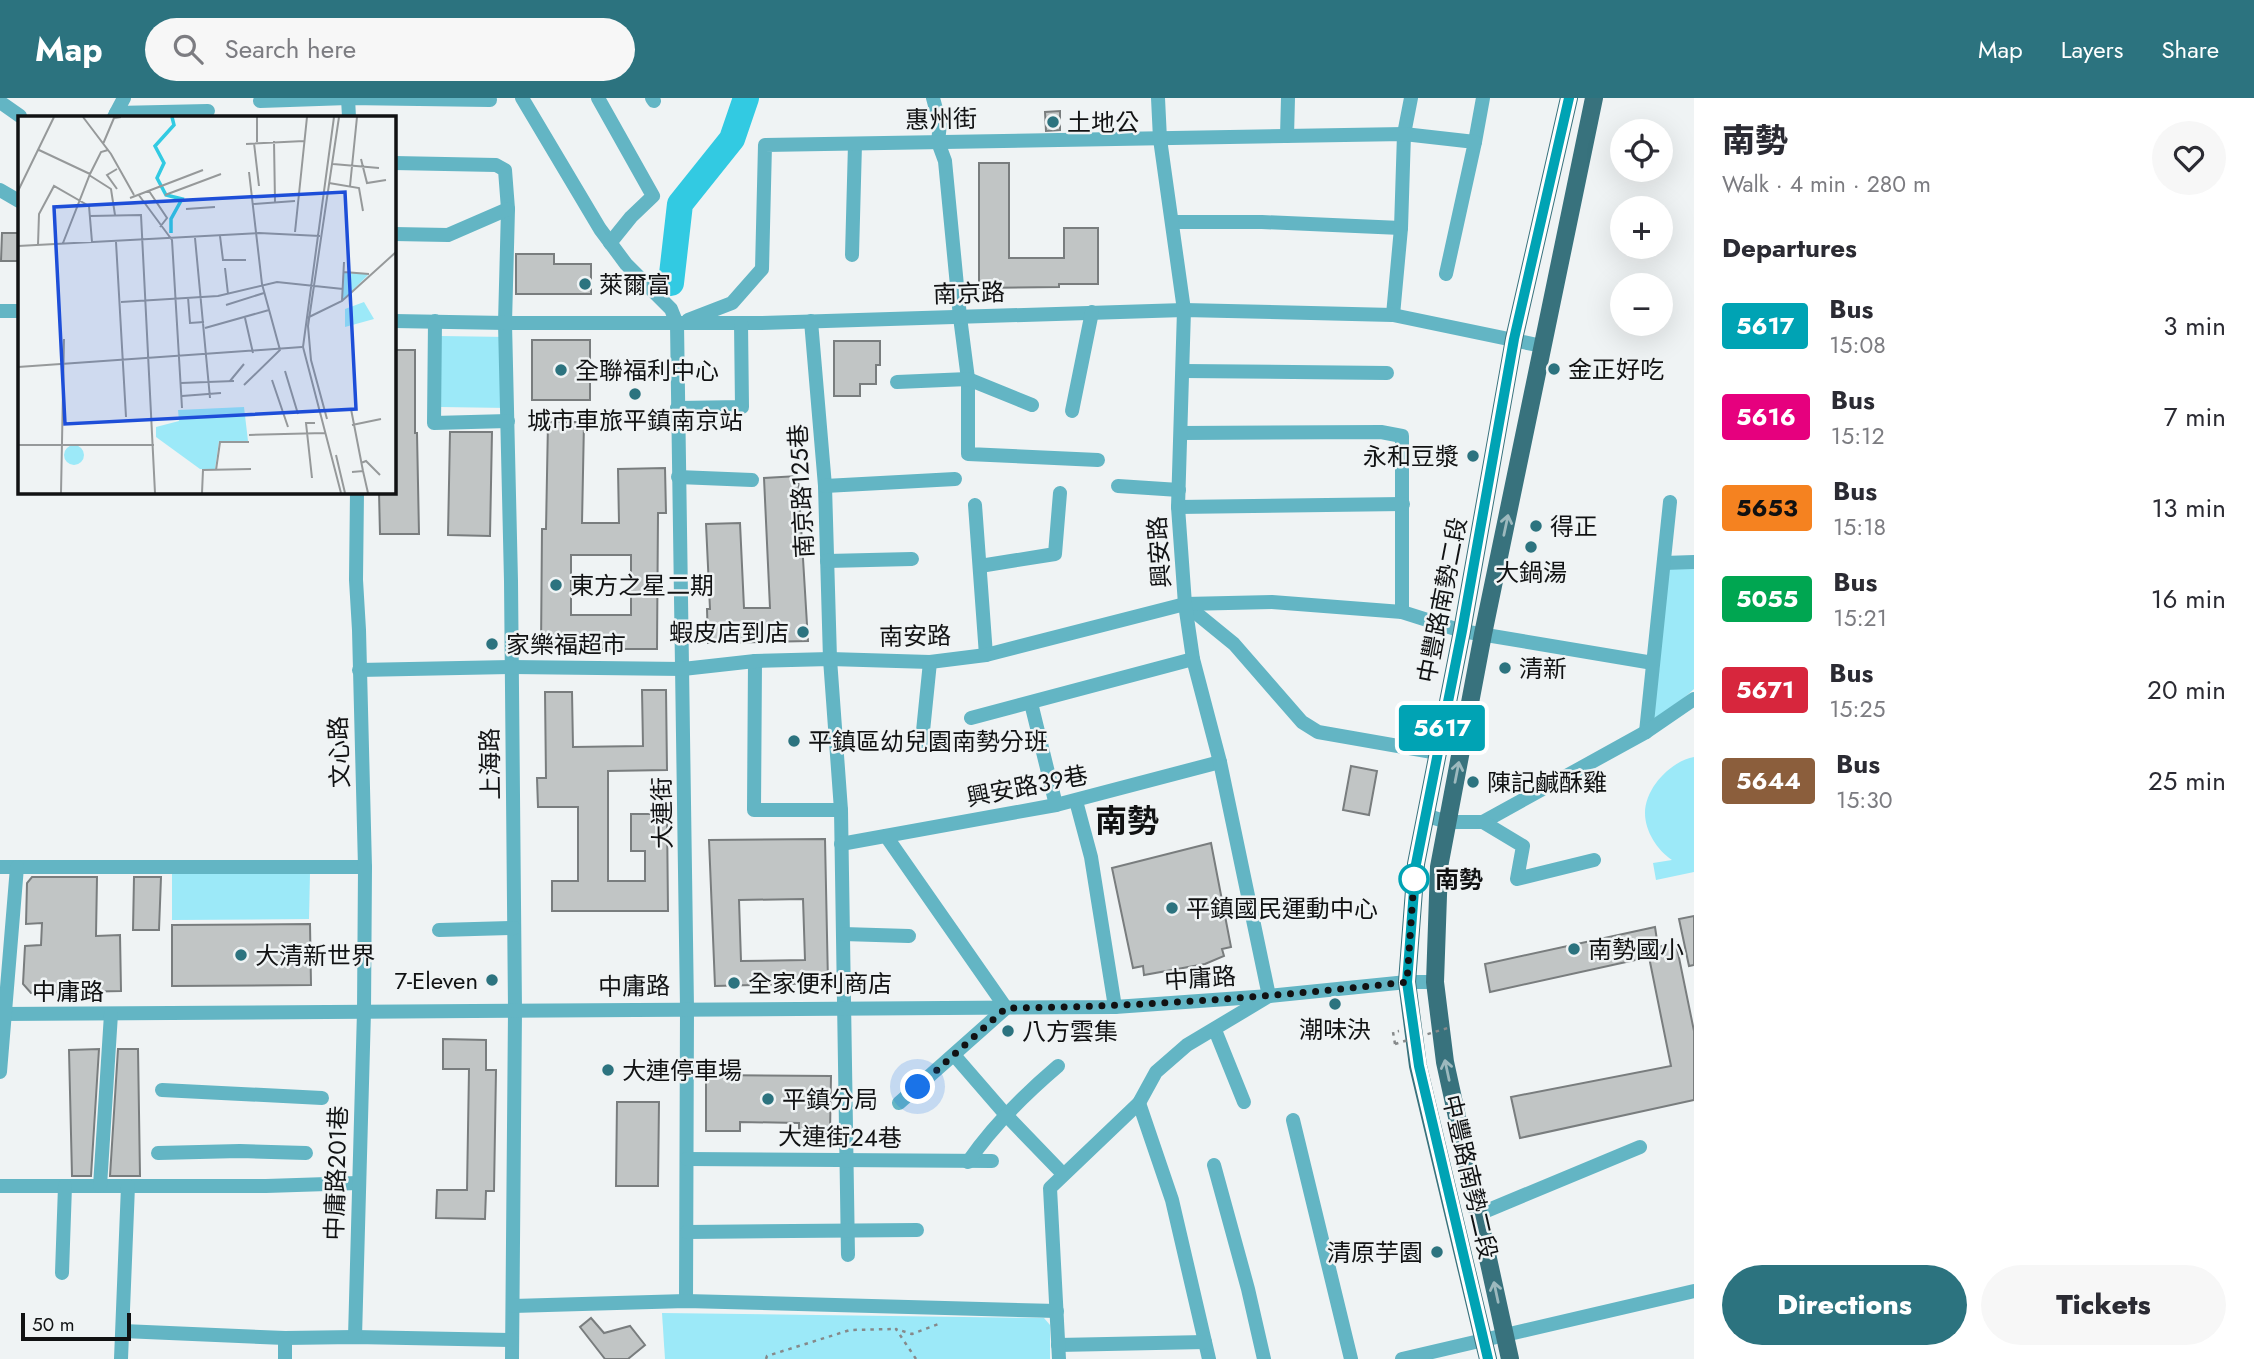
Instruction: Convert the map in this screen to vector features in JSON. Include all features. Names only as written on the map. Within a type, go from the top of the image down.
[{"type":"main road","name":"中豐路南勢二段","points":[[1488,1359],[1419,1066],[1407,982],[1416,864],[1462,631],[1514,339],[1569,98]]},
{"type":"main road","name":"中豐路南勢二段","points":[[1510,1359],[1445,1062],[1434,982],[1438,867],[1483,634],[1594,98]]},
{"type":"street","points":[[115,115],[124,98]]},
{"type":"street","points":[[260,101],[348,98],[490,100]]},
{"type":"street","points":[[348,98],[349,116]]},
{"type":"street","points":[[522,98],[600,229],[626,264],[671,309],[677,324]]},
{"type":"street","points":[[598,98],[653,196],[610,243]]},
{"type":"street","points":[[933,98],[940,124],[938,142],[945,161],[968,379],[968,454],[1098,460]]},
{"type":"street","name":"興安路","points":[[1158,98],[1160,139],[1184,310],[1178,507],[1185,604],[1193,659],[1220,762],[1269,996]]},
{"type":"street","points":[[1287,136],[1288,98]]},
{"type":"street","points":[[1393,315],[1401,228],[1404,134],[1411,98]]},
{"type":"street","points":[[1446,274],[1483,98]]},
{"type":"street","points":[[0,102],[20,116]]},
{"type":"street","points":[[115,115],[207,109]]},
{"type":"street","name":"惠州街","points":[[677,324],[732,303],[762,269],[765,145],[1404,134],[1475,142]]},
{"type":"street","points":[[852,255],[855,144]]},
{"type":"street","name":"上海路","points":[[396,163],[496,165],[505,170],[508,209],[505,323],[515,1010],[512,1359]]},
{"type":"street","points":[[0,190],[18,200]]},
{"type":"street","points":[[396,234],[448,235],[508,209]]},
{"type":"street","points":[[1173,222],[1262,222],[1401,228]]},
{"type":"street","name":"南京路","points":[[396,321],[677,324],[1184,310],[1393,315],[1542,346]]},
{"type":"street","points":[[0,311],[18,311]]},
{"type":"street","points":[[1072,411],[1092,312]]},
{"type":"street","points":[[435,321],[434,423],[508,421]]},
{"type":"street","name":"南京路125巷","points":[[811,321],[825,486],[830,659],[841,810],[848,1255]]},
{"type":"street","points":[[677,408],[742,407],[741,323]]},
{"type":"street","name":"大連街","points":[[677,324],[687,1008],[686,1301]]},
{"type":"street","points":[[1184,371],[1387,373]]},
{"type":"street","points":[[897,382],[968,379],[1032,405]]},
{"type":"street","points":[[1181,433],[1381,432],[1402,436],[1402,612]]},
{"type":"street","points":[[678,477],[752,480]]},
{"type":"street","points":[[825,486],[955,480]]},
{"type":"street","points":[[1118,486],[1179,489]]},
{"type":"street","points":[[980,566],[1055,554],[1060,493]]},
{"type":"street","name":"文心路","points":[[357,494],[356,580],[365,867],[364,1011]]},
{"type":"street","points":[[1646,732],[1670,502]]},
{"type":"street","points":[[1178,507],[1403,504]]},
{"type":"street","points":[[975,505],[986,655]]},
{"type":"street","points":[[827,561],[912,559]]},
{"type":"street","points":[[1664,563],[1694,562]]},
{"type":"street","name":"南安路","points":[[359,670],[512,667],[683,669],[755,661],[830,659],[930,662],[986,655],[1185,604],[1272,602],[1402,612],[1462,631],[1653,663]]},
{"type":"street","points":[[1185,604],[1234,644],[1302,722],[1318,732],[1438,753]]},
{"type":"street","points":[[971,718],[1193,659]]},
{"type":"street","points":[[755,661],[754,810],[841,810]]},
{"type":"street","points":[[922,741],[930,662]]},
{"type":"street","points":[[1425,815],[1447,822],[1483,821],[1646,732],[1694,699]]},
{"type":"street","points":[[1031,703],[1056,805]]},
{"type":"street","name":"興安路39巷","points":[[841,844],[1076,801],[1220,762]]},
{"type":"street","points":[[1076,801],[1091,857],[1115,1007]]},
{"type":"street","points":[[1483,821],[1523,846],[1517,879],[1594,860]]},
{"type":"street","points":[[886,836],[1006,1008],[900,1103]]},
{"type":"street","points":[[0,867],[365,867]]},
{"type":"street","points":[[0,1072],[7,905],[18,867]]},
{"type":"street","points":[[439,930],[514,928]]},
{"type":"street","points":[[843,934],[909,936]]},
{"type":"street","name":"中庸路","points":[[2,1014],[1115,1007],[1269,996],[1407,982],[1434,982]]},
{"type":"street","name":"中庸路","points":[[1057,1311],[1050,1188],[1139,1103],[1156,1072],[1187,1045],[1269,996]]},
{"type":"street","name":"中庸路201巷","points":[[355,1337],[364,1011]]},
{"type":"street","points":[[100,1186],[111,1014]]},
{"type":"street","points":[[1215,1030],[1244,1102]]},
{"type":"street","points":[[954,1055],[1006,1115],[1063,1174]]},
{"type":"street","points":[[968,1162],[986,1135],[1058,1066]]},
{"type":"street","points":[[162,1090],[322,1098]]},
{"type":"street","points":[[1139,1103],[1172,1200],[1209,1359]]},
{"type":"street","points":[[1293,1120],[1351,1359]]},
{"type":"street","points":[[1479,1214],[1640,1147]]},
{"type":"street","points":[[158,1153],[240,1150],[306,1153]]},
{"type":"street","name":"大連街24巷","points":[[687,1159],[992,1161]]},
{"type":"street","points":[[1214,1165],[1264,1359]]},
{"type":"street","points":[[0,1186],[266,1186],[358,1183]]},
{"type":"street","points":[[62,1273],[65,1186]]},
{"type":"street","points":[[121,1359],[128,1186]]},
{"type":"street","points":[[687,1232],[917,1230]]},
{"type":"street","points":[[1402,1359],[1694,1291]]},
{"type":"street","points":[[513,1306],[686,1301],[1057,1311],[1058,1352],[1205,1342]]},
{"type":"street","points":[[122,1331],[285,1338],[512,1340]]},
{"type":"street","points":[[285,1338],[285,1359]]},
{"type":"path","points":[[1393,1032],[1395,1044],[1451,1027]]},
{"type":"path","points":[[758,1359],[850,1330],[896,1329],[912,1334],[946,1321]]},
{"type":"path","points":[[896,1329],[916,1359]]},
{"type":"shaded area","points":[[441,336],[508,337],[508,408],[441,407]]},
{"type":"shaded area","points":[[1664,563],[1694,567],[1694,689],[1646,732]]},
{"type":"shaded area","points":[[1694,757],[1694,872],[1656,880],[1653,863],[1672,860],[1657,845],[1650,833],[1645,813],[1649,794],[1668,770]]},
{"type":"shaded area","points":[[310,873],[309,919],[172,920],[172,874]]},
{"type":"shaded area","points":[[662,1313],[1044,1318],[1050,1325],[1050,1359],[665,1359]]},
{"type":"building","name":"土地公","points":[[1060,111],[1060,130],[1046,131],[1045,112]]},
{"type":"building","points":[[979,163],[1009,163],[1009,258],[1064,258],[1064,228],[1098,228],[1098,284],[979,288]]},
{"type":"building","points":[[2,233],[18,233],[18,261],[1,261]]},
{"type":"building","points":[[516,254],[554,254],[554,264],[591,264],[591,294],[516,294]]},
{"type":"building","name":"全聯福利中心","points":[[532,340],[590,340],[590,400],[532,400]]},
{"type":"building","points":[[834,341],[880,341],[880,365],[876,365],[876,384],[860,384],[860,396],[834,396]]},
{"type":"building","points":[[396,350],[415,350],[419,534],[380,534],[379,494],[396,494]]},
{"type":"building","points":[[548,422],[584,422],[582,523],[619,523],[618,469],[665,468],[666,513],[658,513],[657,649],[541,649],[542,529],[546,529]],"holes":[[[571,555],[631,555],[631,615],[571,615]]]},
{"type":"building","points":[[450,432],[492,432],[490,536],[448,535]]},
{"type":"building","points":[[798,476],[808,641],[708,643],[707,609],[710,609],[706,524],[740,523],[744,608],[770,608],[764,478]]},
{"type":"building","points":[[642,690],[666,690],[667,770],[608,771],[608,881],[645,881],[645,851],[631,851],[631,814],[667,814],[668,911],[552,911],[552,881],[578,881],[578,807],[538,807],[537,778],[546,778],[545,692],[572,692],[573,747],[643,746]]},
{"type":"building","points":[[1351,766],[1377,771],[1369,815],[1343,810]]},
{"type":"building","points":[[825,839],[828,983],[715,986],[709,840]],"holes":[[[803,899],[805,960],[741,961],[739,900]]]},
{"type":"building","name":"平鎮國民運動中心","points":[[1211,843],[1231,947],[1222,949],[1224,956],[1205,964],[1144,975],[1143,966],[1133,968],[1112,868]]},
{"type":"building","points":[[32,877],[97,877],[96,936],[120,935],[121,991],[31,993],[23,984],[25,946],[41,945],[42,923],[26,924],[27,883]]},
{"type":"building","points":[[134,877],[161,877],[159,930],[133,930]]},
{"type":"building","points":[[1694,916],[1694,965],[1689,966],[1679,919]]},
{"type":"building","name":"大清新世界","points":[[310,924],[311,985],[172,986],[172,925]]},
{"type":"building","points":[[1655,927],[1658,947],[1676,943],[1694,1031],[1694,1100],[1520,1138],[1511,1097],[1671,1066],[1649,957],[1490,992],[1485,964]]},
{"type":"building","points":[[443,1039],[486,1040],[486,1070],[496,1070],[494,1191],[486,1191],[485,1219],[436,1218],[437,1190],[467,1190],[469,1069],[443,1069]]},
{"type":"building","points":[[99,1049],[91,1176],[72,1176],[69,1050]]},
{"type":"building","points":[[118,1049],[138,1049],[140,1176],[110,1176]]},
{"type":"building","name":"平鎮分局","points":[[706,1075],[831,1076],[830,1133],[799,1133],[799,1123],[740,1122],[740,1131],[706,1131]]},
{"type":"building","points":[[617,1102],[659,1102],[658,1186],[616,1186]]},
{"type":"building","points":[[591,1318],[604,1333],[630,1326],[645,1345],[628,1359],[605,1359],[580,1327]]},
{"type":"waterway","points":[[671,283],[680,204],[732,139],[746,98]]},
{"type":"bus line","name":"5617","points":[[1488,1359],[1419,1066],[1407,982],[1416,864],[1462,631],[1514,339],[1569,98]]},
{"type":"place","name":"土地公","points":[[1053,122]]},
{"type":"place","name":"萊爾富","points":[[585,284]]},
{"type":"place","name":"金正好吃","points":[[1554,369]]},
{"type":"place","name":"全聯福利中心","points":[[561,370]]},
{"type":"place","name":"城市車旅平鎮南京站","points":[[635,394]]},
{"type":"place","name":"永和豆漿","points":[[1473,456]]},
{"type":"place","name":"得正","points":[[1536,526]]},
{"type":"place","name":"大鍋湯","points":[[1531,547]]},
{"type":"place","name":"東方之星二期","points":[[556,585]]},
{"type":"place","name":"蝦皮店到店","points":[[803,632]]},
{"type":"place","name":"家樂福超市","points":[[492,644]]},
{"type":"place","name":"清新","points":[[1505,668]]},
{"type":"place","name":"平鎮區幼兒園南勢分班","points":[[794,741]]},
{"type":"place","name":"陳記鹹酥雞","points":[[1473,782]]},
{"type":"place","name":"南勢","points":[[1414,879]]},
{"type":"place","name":"平鎮國民運動中心","points":[[1172,908]]},
{"type":"place","name":"南勢國小","points":[[1574,949]]},
{"type":"place","name":"大清新世界","points":[[241,955]]},
{"type":"place","name":"7-Eleven","points":[[492,980]]},
{"type":"place","name":"全家便利商店","points":[[734,983]]},
{"type":"place","name":"潮味決","points":[[1335,1004]]},
{"type":"place","name":"八方雲集","points":[[1008,1031]]},
{"type":"place","name":"大連停車場","points":[[608,1070]]},
{"type":"place","name":"平鎮分局","points":[[768,1099]]},
{"type":"place","name":"清原芋園","points":[[1437,1252]]},
{"type":"district","name":"南勢","points":[[1127,821]]},
{"type":"route","points":[[918,1087],[1006,1008],[1115,1007],[1269,996],[1407,982],[1414,879]]}]
